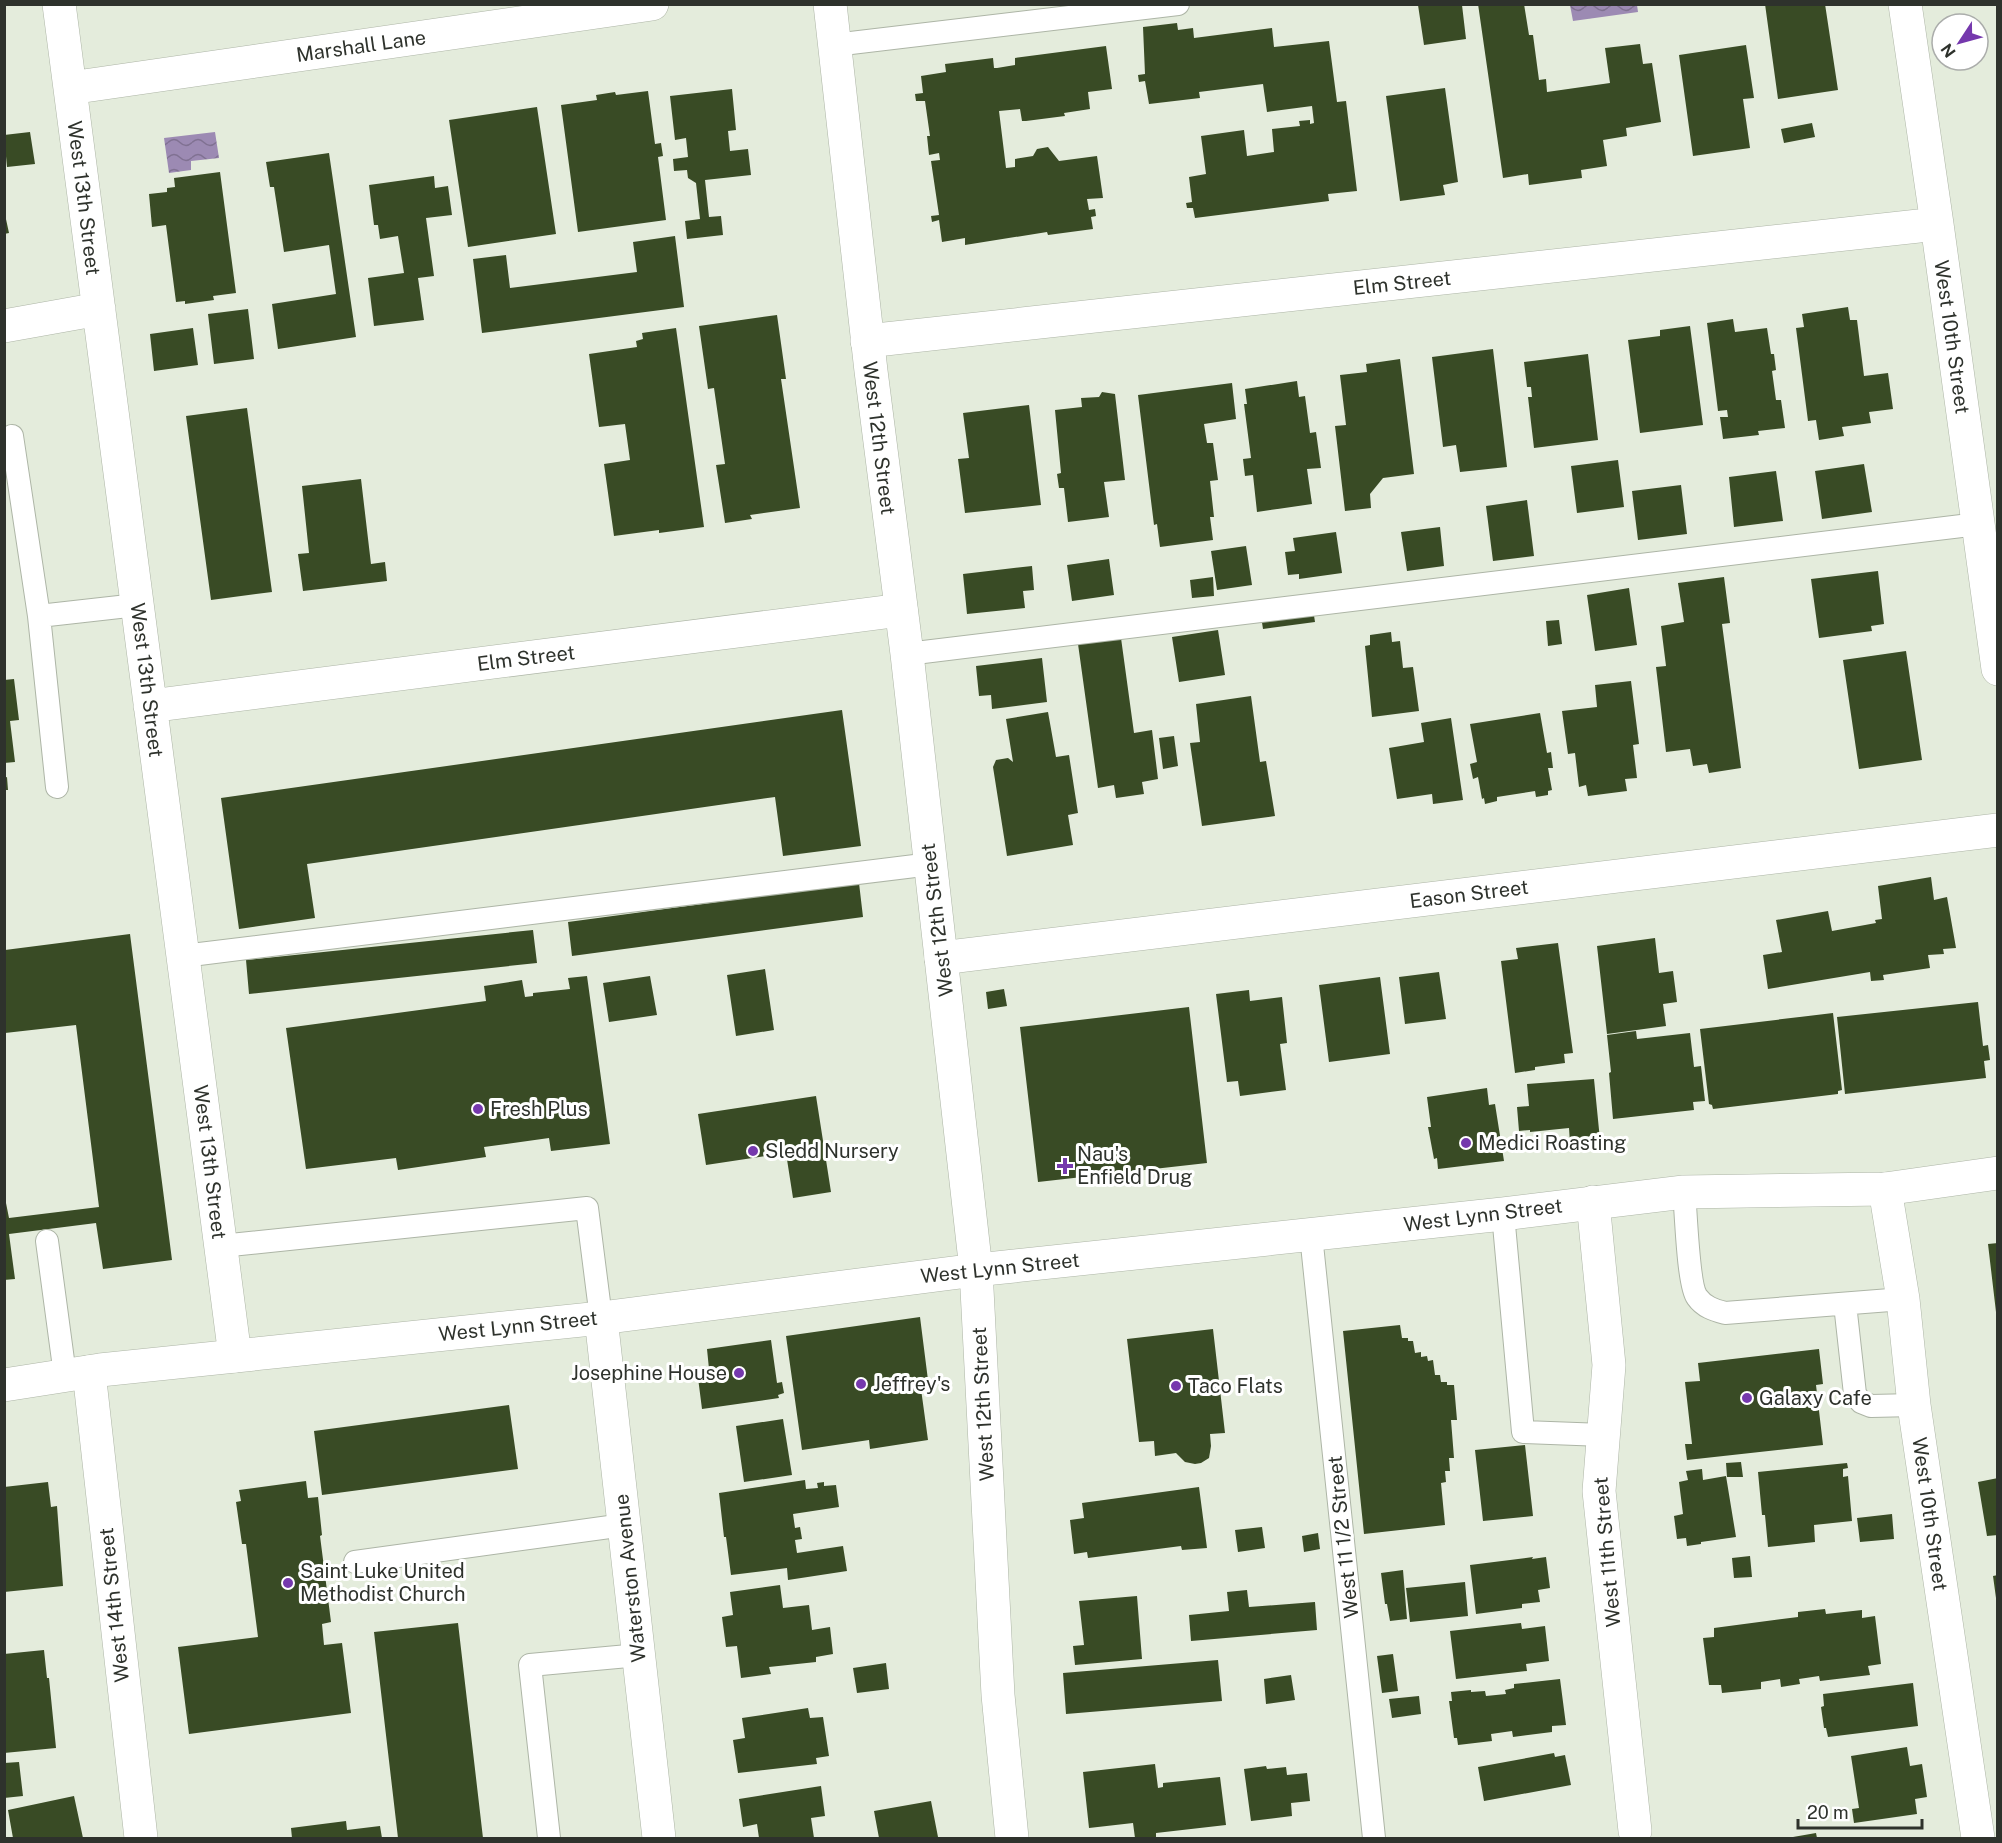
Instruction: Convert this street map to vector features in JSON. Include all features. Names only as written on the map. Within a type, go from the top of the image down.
[{"type":"street","name":"West 13th Street","points":[[59,4],[235,1356]]},
{"type":"street","name":"Marshall Lane","points":[[70,87],[652,4]]},
{"type":"street","name":"West 12th Street","points":[[830,4],[867,341],[907,654],[976,1270],[998,1695],[1012,1839]]},
{"type":"street","name":"West 10th Street","points":[[1905,4],[1998,669]]},
{"type":"street","name":"Elm Street","points":[[867,341],[1937,225]]},
{"type":"street","points":[[4,326],[99,309]]},
{"type":"street","name":"Elm Street","points":[[150,706],[901,610]]},
{"type":"street","name":"Eason Street","points":[[941,958],[1998,830]]},
{"type":"street","name":"West Lynn Street","points":[[4,1385],[77,1373],[601,1318],[976,1270],[1503,1214],[1684,1192],[1885,1189],[1998,1173]]},
{"type":"street","name":"West 10th Street","points":[[1885,1189],[1903,1299],[1914,1405],[1978,1839]]},
{"type":"street","name":"West 11th Street","points":[[1593,1202],[1609,1365],[1599,1491],[1635,1831]]},
{"type":"street","name":"Waterston Avenue","points":[[601,1318],[659,1839]]},
{"type":"street","name":"West 14th Street","points":[[77,1373],[141,1839]]},
{"type":"lane","points":[[834,45],[1178,4]]},
{"type":"lane","points":[[12,436],[39,616],[57,787]]},
{"type":"lane","points":[[907,654],[1978,524]]},
{"type":"lane","points":[[39,616],[137,605]]},
{"type":"lane","points":[[183,956],[931,864]]},
{"type":"lane","points":[[1684,1192],[1691,1278],[1696,1297],[1709,1308],[1725,1313],[1903,1299]]},
{"type":"lane","points":[[220,1246],[586,1208],[601,1318]]},
{"type":"lane","points":[[1503,1214],[1523,1432],[1603,1435]]},
{"type":"lane","name":"West 11 1/2 Street","points":[[1311,1235],[1374,1839]]},
{"type":"lane","points":[[47,1241],[77,1373]]},
{"type":"lane","points":[[1845,1304],[1855,1394],[1861,1402],[1871,1406],[1914,1405]]},
{"type":"lane","points":[[355,1562],[624,1525]]},
{"type":"lane","points":[[549,1839],[530,1665],[639,1655]]},
{"type":"water","points":[[1570,5],[1637,5],[1638,12],[1573,21]]},
{"type":"water","points":[[215,132],[219,158],[191,161],[191,170],[169,173],[164,138]]},
{"type":"building","points":[[1478,4],[1524,4],[1529,35],[1533,35],[1539,80],[1546,79],[1547,92],[1610,83],[1605,48],[1640,44],[1643,64],[1652,63],[1661,122],[1626,128],[1627,136],[1603,140],[1607,166],[1581,170],[1582,178],[1529,185],[1528,174],[1503,178]]},
{"type":"building","points":[[1765,4],[1825,4],[1838,90],[1778,99]]},
{"type":"building","points":[[1418,5],[1462,5],[1466,39],[1424,45]]},
{"type":"building","points":[[1177,23],[1178,30],[1193,28],[1194,38],[1272,28],[1274,47],[1329,41],[1337,102],[1346,101],[1357,191],[1328,194],[1329,201],[1195,218],[1193,208],[1187,208],[1186,203],[1192,202],[1189,177],[1206,174],[1201,136],[1244,130],[1247,156],[1274,152],[1272,129],[1300,126],[1299,121],[1310,120],[1310,124],[1314,123],[1312,106],[1267,112],[1263,84],[1199,92],[1200,98],[1149,104],[1145,81],[1139,82],[1138,75],[1145,74],[1143,27]]},
{"type":"building","points":[[1746,45],[1754,98],[1743,99],[1750,148],[1693,156],[1679,55]]},
{"type":"building","points":[[1106,46],[1112,89],[1088,92],[1090,109],[1064,113],[1065,116],[1026,121],[1022,121],[1020,109],[999,111],[1006,168],[1015,167],[1015,159],[1033,156],[1037,149],[1048,147],[1059,161],[1097,156],[1103,198],[1087,199],[1089,210],[1095,209],[1096,216],[1091,217],[1093,229],[1048,235],[1047,232],[965,245],[965,238],[942,242],[939,220],[932,222],[931,216],[939,215],[931,161],[940,160],[939,153],[929,155],[927,136],[930,136],[925,101],[916,101],[915,94],[923,93],[921,76],[946,72],[945,64],[993,58],[994,68],[997,68],[1015,65],[1015,58]]},
{"type":"building","points":[[1445,88],[1458,182],[1443,185],[1445,195],[1400,201],[1386,96]]},
{"type":"building","points":[[732,89],[736,130],[728,131],[730,151],[748,149],[751,175],[705,180],[709,217],[721,216],[723,235],[687,239],[685,221],[700,219],[696,183],[688,178],[687,170],[674,171],[673,159],[688,157],[686,138],[675,140],[670,96]]},
{"type":"building","points":[[648,91],[655,144],[661,143],[663,156],[658,157],[666,220],[578,232],[561,105],[597,100],[596,95]]},
{"type":"building","points":[[537,107],[556,234],[468,247],[449,120]]},
{"type":"building","points":[[1812,123],[1815,137],[1784,143],[1781,129]]},
{"type":"building","points":[[30,132],[35,164],[7,167],[4,135]]},
{"type":"building","points":[[329,153],[356,337],[278,349],[272,304],[336,294],[329,245],[284,252],[274,187],[270,187],[266,162]]},
{"type":"building","points":[[220,172],[236,293],[213,296],[214,300],[185,304],[185,301],[176,302],[166,225],[152,227],[149,194],[167,192],[167,188],[175,187],[174,178]]},
{"type":"building","points":[[434,176],[435,188],[448,186],[452,215],[426,218],[434,276],[418,278],[424,320],[374,326],[368,278],[404,273],[398,236],[380,239],[378,225],[374,225],[369,185]]},
{"type":"building","points":[[4,210],[9,233],[4,234]]},
{"type":"building","points":[[675,236],[684,307],[482,333],[473,259],[506,255],[510,288],[637,272],[633,242]]},
{"type":"building","points":[[1848,307],[1850,320],[1857,320],[1864,376],[1888,373],[1893,409],[1869,412],[1871,423],[1842,427],[1844,436],[1819,440],[1816,420],[1808,421],[1796,328],[1804,327],[1802,314]]},
{"type":"building","points":[[248,309],[254,359],[214,364],[208,314]]},
{"type":"building","points":[[777,315],[786,379],[781,379],[800,508],[750,515],[752,519],[725,523],[716,465],[725,464],[714,388],[708,389],[699,326]]},
{"type":"building","points":[[1733,319],[1735,332],[1767,328],[1776,370],[1772,371],[1776,400],[1781,400],[1785,428],[1758,431],[1759,435],[1723,439],[1720,417],[1728,417],[1727,410],[1718,411],[1707,323]]},
{"type":"building","points":[[1690,326],[1703,425],[1640,433],[1628,340],[1660,336],[1660,330]]},
{"type":"building","points":[[193,328],[198,365],[154,371],[150,334]]},
{"type":"building","points":[[676,328],[704,527],[614,536],[604,464],[630,460],[625,424],[599,427],[589,354],[637,347],[636,341],[643,339],[642,333]]},
{"type":"building","points":[[1493,349],[1507,467],[1460,472],[1456,445],[1443,447],[1432,357]]},
{"type":"building","points":[[1588,354],[1598,440],[1534,448],[1528,397],[1532,397],[1531,387],[1527,387],[1524,362]]},
{"type":"building","points":[[1400,359],[1414,474],[1383,478],[1370,494],[1371,508],[1345,511],[1335,426],[1346,425],[1340,375],[1367,372],[1366,364]]},
{"type":"building","points":[[1297,381],[1299,397],[1305,396],[1310,433],[1316,432],[1321,468],[1307,469],[1312,504],[1257,512],[1253,475],[1245,476],[1243,459],[1251,458],[1244,404],[1247,404],[1245,389]]},
{"type":"building","points":[[1232,383],[1236,419],[1204,424],[1207,443],[1213,443],[1218,480],[1210,481],[1214,517],[1210,517],[1213,540],[1160,547],[1157,524],[1154,525],[1138,395]]},
{"type":"building","points":[[1102,392],[1115,394],[1125,480],[1104,482],[1109,517],[1068,522],[1064,488],[1059,488],[1057,474],[1061,473],[1055,410],[1082,407],[1081,398],[1099,397]]},
{"type":"building","points":[[1029,405],[1041,505],[965,513],[958,459],[969,458],[963,413]]},
{"type":"building","points":[[247,408],[272,592],[211,600],[186,416]]},
{"type":"building","points":[[1618,460],[1624,507],[1577,513],[1571,466]]},
{"type":"building","points":[[1864,464],[1872,512],[1822,519],[1815,471]]},
{"type":"building","points":[[1776,471],[1783,521],[1734,527],[1729,477]]},
{"type":"building","points":[[361,479],[371,564],[385,562],[387,581],[303,591],[298,554],[309,553],[302,486]]},
{"type":"building","points":[[1681,485],[1687,534],[1638,540],[1632,491]]},
{"type":"building","points":[[1527,500],[1534,556],[1493,561],[1486,506]]},
{"type":"building","points":[[1440,527],[1444,566],[1407,571],[1401,532]]},
{"type":"building","points":[[1336,532],[1342,573],[1299,579],[1299,574],[1288,575],[1285,552],[1295,551],[1293,538]]},
{"type":"building","points":[[1246,546],[1252,585],[1217,590],[1211,551]]},
{"type":"building","points":[[1109,559],[1114,595],[1072,601],[1067,565]]},
{"type":"building","points":[[1032,566],[1034,590],[1023,591],[1025,608],[967,614],[963,574]]},
{"type":"building","points":[[1878,571],[1884,624],[1871,626],[1872,631],[1819,638],[1811,579]]},
{"type":"building","points":[[1213,577],[1214,596],[1192,598],[1190,580]]},
{"type":"building","points":[[1724,577],[1730,623],[1722,624],[1741,768],[1709,773],[1707,764],[1693,766],[1690,749],[1666,752],[1656,667],[1666,666],[1661,626],[1684,622],[1678,583]]},
{"type":"building","points":[[1629,588],[1637,645],[1595,651],[1587,595]]},
{"type":"building","points":[[1313,609],[1315,622],[1263,629],[1261,616]]},
{"type":"building","points":[[1559,620],[1562,644],[1548,646],[1546,621]]},
{"type":"building","points":[[1218,630],[1225,675],[1179,682],[1172,637]]},
{"type":"building","points":[[1391,632],[1392,642],[1400,641],[1403,668],[1413,667],[1419,711],[1372,717],[1365,646],[1370,645],[1370,635]]},
{"type":"building","points":[[1121,638],[1134,733],[1152,730],[1158,779],[1142,782],[1144,794],[1116,798],[1114,785],[1098,788],[1078,644]]},
{"type":"building","points":[[1906,651],[1922,760],[1859,769],[1843,660]]},
{"type":"building","points":[[1042,658],[1047,702],[992,709],[991,695],[979,696],[976,666]]},
{"type":"building","points":[[14,679],[19,720],[10,721],[15,762],[4,763],[4,680]]},
{"type":"building","points":[[1631,681],[1639,744],[1633,745],[1637,778],[1625,779],[1627,791],[1588,796],[1586,785],[1579,787],[1575,753],[1568,754],[1562,711],[1597,707],[1595,685]]},
{"type":"building","points":[[1251,696],[1260,762],[1266,761],[1275,816],[1202,826],[1190,743],[1200,742],[1196,704]]},
{"type":"building","points":[[842,710],[861,846],[783,856],[775,797],[307,864],[315,918],[239,929],[221,798]]},
{"type":"building","points":[[1048,712],[1056,757],[1069,755],[1078,813],[1068,815],[1073,845],[1007,856],[993,767],[996,760],[1008,758],[1013,762],[1006,719]]},
{"type":"building","points":[[1540,713],[1547,753],[1551,752],[1553,768],[1548,768],[1552,790],[1548,791],[1548,795],[1536,797],[1535,791],[1497,797],[1497,801],[1485,804],[1478,777],[1473,779],[1470,764],[1477,762],[1470,724]]},
{"type":"building","points":[[1451,718],[1463,800],[1433,804],[1432,794],[1397,799],[1389,748],[1424,742],[1421,723]]},
{"type":"building","points":[[1174,736],[1178,766],[1163,769],[1159,738]]},
{"type":"building","points":[[7,777],[8,790],[4,790],[4,778]]},
{"type":"building","points":[[1931,877],[1934,900],[1947,897],[1956,948],[1943,949],[1944,954],[1928,955],[1930,968],[1883,975],[1884,980],[1871,981],[1870,972],[1768,989],[1763,955],[1782,952],[1776,920],[1828,911],[1832,931],[1876,923],[1875,920],[1882,919],[1878,886]]},
{"type":"building","points":[[859,883],[863,917],[572,956],[568,922]]},
{"type":"building","points":[[533,930],[537,963],[249,994],[246,960]]},
{"type":"building","points":[[130,934],[172,1260],[103,1269],[96,1223],[9,1234],[15,1279],[4,1280],[4,1193],[9,1218],[99,1207],[76,1025],[5,1033],[5,950]]},
{"type":"building","points":[[1655,938],[1659,973],[1673,971],[1677,1002],[1663,1004],[1666,1026],[1607,1034],[1597,946]]},
{"type":"building","points":[[1558,943],[1573,1053],[1564,1054],[1565,1063],[1535,1067],[1535,1070],[1515,1073],[1501,961],[1518,959],[1516,948]]},
{"type":"building","points":[[765,969],[774,1030],[736,1036],[727,975]]},
{"type":"building","points":[[1439,972],[1446,1019],[1405,1024],[1399,977]]},
{"type":"building","points":[[587,976],[610,1144],[551,1151],[549,1138],[484,1147],[486,1157],[398,1170],[396,1158],[306,1169],[286,1028],[486,1001],[484,986],[522,980],[525,997],[533,996],[533,993],[570,989],[568,978]]},
{"type":"building","points":[[650,976],[657,1015],[609,1022],[603,983]]},
{"type":"building","points":[[1380,977],[1390,1054],[1329,1062],[1319,985]]},
{"type":"building","points":[[1004,989],[1007,1006],[988,1009],[986,992]]},
{"type":"building","points":[[1249,990],[1250,1001],[1282,997],[1287,1043],[1280,1044],[1286,1090],[1240,1096],[1238,1081],[1227,1082],[1216,994]]},
{"type":"building","points":[[1978,1002],[1983,1046],[1988,1045],[1990,1060],[1984,1061],[1986,1078],[1845,1094],[1837,1017]]},
{"type":"building","points":[[1189,1007],[1207,1163],[1038,1182],[1020,1027]]},
{"type":"building","points":[[1833,1013],[1842,1090],[1838,1091],[1838,1094],[1713,1109],[1709,1104],[1700,1029]]},
{"type":"building","points":[[1636,1031],[1637,1039],[1690,1033],[1694,1067],[1701,1066],[1705,1101],[1693,1102],[1694,1110],[1613,1119],[1607,1035]]},
{"type":"building","points":[[1594,1079],[1600,1140],[1570,1143],[1569,1128],[1519,1131],[1517,1107],[1529,1106],[1527,1084]]},
{"type":"building","name":"Medici Roasting","points":[[1487,1088],[1489,1105],[1495,1104],[1504,1161],[1438,1169],[1428,1127],[1431,1127],[1427,1097]]},
{"type":"building","points":[[816,1096],[831,1192],[793,1198],[786,1153],[706,1165],[698,1114]]},
{"type":"building","points":[[1998,1243],[1998,1311],[1996,1312],[1988,1244]]},
{"type":"building","points":[[920,1317],[929,1388],[921,1389],[928,1440],[870,1449],[869,1440],[802,1450],[786,1336]]},
{"type":"building","points":[[1400,1325],[1402,1338],[1413,1341],[1415,1353],[1421,1352],[1421,1357],[1427,1356],[1428,1361],[1433,1360],[1435,1375],[1440,1375],[1441,1382],[1454,1385],[1457,1420],[1451,1420],[1454,1458],[1449,1458],[1450,1471],[1445,1471],[1446,1482],[1441,1483],[1445,1525],[1364,1534],[1343,1331]]},
{"type":"building","name":"Taco Flats","points":[[1213,1329],[1225,1433],[1210,1434],[1209,1458],[1201,1463],[1185,1462],[1176,1453],[1155,1456],[1154,1441],[1139,1442],[1127,1339]]},
{"type":"building","points":[[771,1340],[777,1383],[782,1382],[784,1393],[778,1395],[779,1398],[702,1409],[697,1370],[709,1369],[707,1349]]},
{"type":"building","points":[[1819,1349],[1823,1384],[1816,1385],[1823,1445],[1687,1460],[1685,1444],[1692,1444],[1685,1382],[1700,1381],[1698,1363]]},
{"type":"building","points":[[509,1405],[518,1469],[322,1495],[314,1431]]},
{"type":"building","points":[[783,1419],[792,1475],[744,1482],[736,1426]]},
{"type":"building","points":[[1525,1445],[1533,1516],[1483,1521],[1475,1450]]},
{"type":"building","points":[[1741,1462],[1743,1477],[1727,1477],[1726,1463]]},
{"type":"building","points":[[1847,1463],[1848,1468],[1843,1469],[1843,1477],[1848,1476],[1852,1521],[1814,1525],[1815,1542],[1768,1547],[1758,1472]]},
{"type":"building","points":[[1702,1469],[1703,1480],[1726,1476],[1736,1537],[1687,1546],[1686,1538],[1677,1539],[1674,1516],[1683,1514],[1679,1482],[1688,1480],[1686,1471]]},
{"type":"building","points":[[1998,1478],[1998,1535],[1987,1536],[1978,1482]]},
{"type":"building","points":[[805,1480],[806,1489],[818,1488],[817,1483],[824,1482],[824,1486],[836,1485],[839,1507],[793,1514],[795,1528],[800,1527],[802,1539],[795,1540],[797,1553],[843,1546],[847,1571],[788,1580],[787,1568],[731,1575],[719,1493]]},
{"type":"building","name":"Saint Luke United Methodist Church","points":[[306,1481],[308,1498],[318,1497],[322,1535],[320,1536],[331,1622],[322,1624],[324,1645],[342,1643],[351,1713],[189,1734],[178,1647],[258,1637],[246,1544],[242,1544],[236,1502],[241,1501],[239,1490]]},
{"type":"building","points":[[48,1482],[51,1507],[57,1506],[63,1586],[4,1592],[4,1487]]},
{"type":"building","points":[[1199,1487],[1207,1548],[1182,1550],[1181,1546],[1088,1558],[1087,1552],[1074,1554],[1070,1520],[1084,1518],[1082,1503]]},
{"type":"building","points":[[1892,1514],[1894,1539],[1860,1542],[1857,1518]]},
{"type":"building","points":[[1262,1527],[1265,1548],[1238,1552],[1235,1530]]},
{"type":"building","points":[[1318,1533],[1320,1549],[1304,1552],[1302,1536]]},
{"type":"building","points":[[1750,1556],[1752,1577],[1734,1578],[1732,1558]]},
{"type":"building","points":[[1533,1557],[1532,1559],[1546,1557],[1550,1588],[1538,1590],[1540,1602],[1522,1604],[1522,1608],[1476,1614],[1470,1565]]},
{"type":"building","points":[[1403,1570],[1407,1619],[1390,1621],[1381,1573]]},
{"type":"building","points":[[1998,1575],[1998,1598],[1996,1598],[1993,1576]]},
{"type":"building","points":[[1465,1582],[1468,1616],[1410,1622],[1406,1588]]},
{"type":"building","points":[[780,1585],[783,1608],[809,1605],[812,1630],[830,1627],[833,1654],[816,1657],[816,1662],[769,1667],[771,1674],[741,1678],[737,1646],[726,1647],[722,1617],[733,1615],[730,1592]]},
{"type":"building","points":[[1247,1590],[1249,1607],[1315,1602],[1317,1630],[1191,1641],[1189,1615],[1229,1611],[1227,1592]]},
{"type":"building","points":[[1137,1596],[1142,1659],[1075,1665],[1073,1646],[1084,1645],[1079,1601]]},
{"type":"building","points":[[1825,1609],[1826,1614],[1862,1610],[1862,1618],[1875,1616],[1881,1664],[1868,1666],[1870,1675],[1820,1681],[1819,1676],[1799,1679],[1800,1684],[1781,1687],[1780,1679],[1761,1682],[1761,1689],[1722,1693],[1721,1685],[1709,1685],[1703,1638],[1714,1637],[1714,1628],[1798,1617],[1798,1612]]},
{"type":"building","points":[[458,1623],[483,1838],[398,1838],[374,1632]]},
{"type":"building","points":[[1521,1623],[1522,1629],[1545,1626],[1549,1661],[1526,1664],[1527,1671],[1456,1679],[1450,1631]]},
{"type":"building","points":[[44,1650],[56,1748],[4,1753],[4,1654]]},
{"type":"building","points":[[1393,1654],[1398,1691],[1382,1693],[1377,1656]]},
{"type":"building","points":[[1218,1660],[1222,1701],[1066,1714],[1063,1673]]},
{"type":"building","points":[[886,1663],[889,1689],[857,1693],[853,1668]]},
{"type":"building","points":[[1291,1675],[1295,1700],[1266,1704],[1264,1679]]},
{"type":"building","points":[[1560,1679],[1566,1725],[1552,1726],[1552,1732],[1513,1737],[1512,1731],[1491,1734],[1492,1741],[1458,1745],[1457,1738],[1454,1738],[1449,1701],[1452,1701],[1451,1692],[1485,1691],[1486,1696],[1506,1694],[1505,1690],[1514,1688],[1514,1684]]},
{"type":"building","points":[[1913,1683],[1918,1726],[1828,1737],[1826,1728],[1824,1728],[1821,1707],[1824,1706],[1823,1694]]},
{"type":"building","points":[[1419,1696],[1421,1714],[1392,1718],[1389,1699]]},
{"type":"building","points":[[808,1708],[810,1718],[823,1717],[829,1756],[816,1758],[817,1764],[738,1773],[733,1740],[745,1738],[742,1718]]},
{"type":"building","points":[[1907,1747],[1910,1766],[1922,1764],[1927,1797],[1915,1799],[1917,1814],[1854,1823],[1852,1809],[1859,1808],[1851,1756]]},
{"type":"building","points":[[1554,1753],[1555,1757],[1565,1755],[1571,1785],[1484,1801],[1478,1767]]},
{"type":"building","points":[[19,1762],[23,1796],[4,1798],[4,1763]]},
{"type":"building","points":[[1155,1764],[1158,1788],[1163,1787],[1163,1783],[1220,1777],[1226,1825],[1156,1833],[1156,1837],[1147,1838],[1135,1838],[1133,1823],[1089,1828],[1083,1772]]},
{"type":"building","points":[[1266,1766],[1267,1769],[1286,1767],[1287,1775],[1307,1773],[1310,1801],[1291,1803],[1292,1816],[1251,1821],[1244,1769]]},
{"type":"building","points":[[821,1786],[825,1816],[811,1818],[814,1838],[759,1838],[757,1824],[743,1827],[739,1799]]},
{"type":"building","points":[[74,1796],[83,1838],[13,1838],[8,1810]]},
{"type":"building","points":[[931,1801],[938,1837],[879,1838],[874,1811]]},
{"type":"building","points":[[346,1821],[347,1830],[380,1826],[382,1838],[292,1838],[291,1828]]},
{"type":"building","points":[[1816,1833],[1817,1838],[1793,1838],[1793,1837]]},
{"type":"place","name":"Fresh Plus","points":[[478,1109]]},
{"type":"place","name":"Medici Roasting","points":[[1466,1143]]},
{"type":"place","name":"Sledd Nursery","points":[[753,1151]]},
{"type":"place","name":"Nau's Enfield Drug","points":[[1065,1166]]},
{"type":"place","name":"Josephine House","points":[[739,1373]]},
{"type":"place","name":"Jeffrey's","points":[[861,1384]]},
{"type":"place","name":"Taco Flats","points":[[1176,1386]]},
{"type":"place","name":"Galaxy Cafe","points":[[1747,1398]]},
{"type":"place","name":"Saint Luke United Methodist Church","points":[[288,1583]]}]
